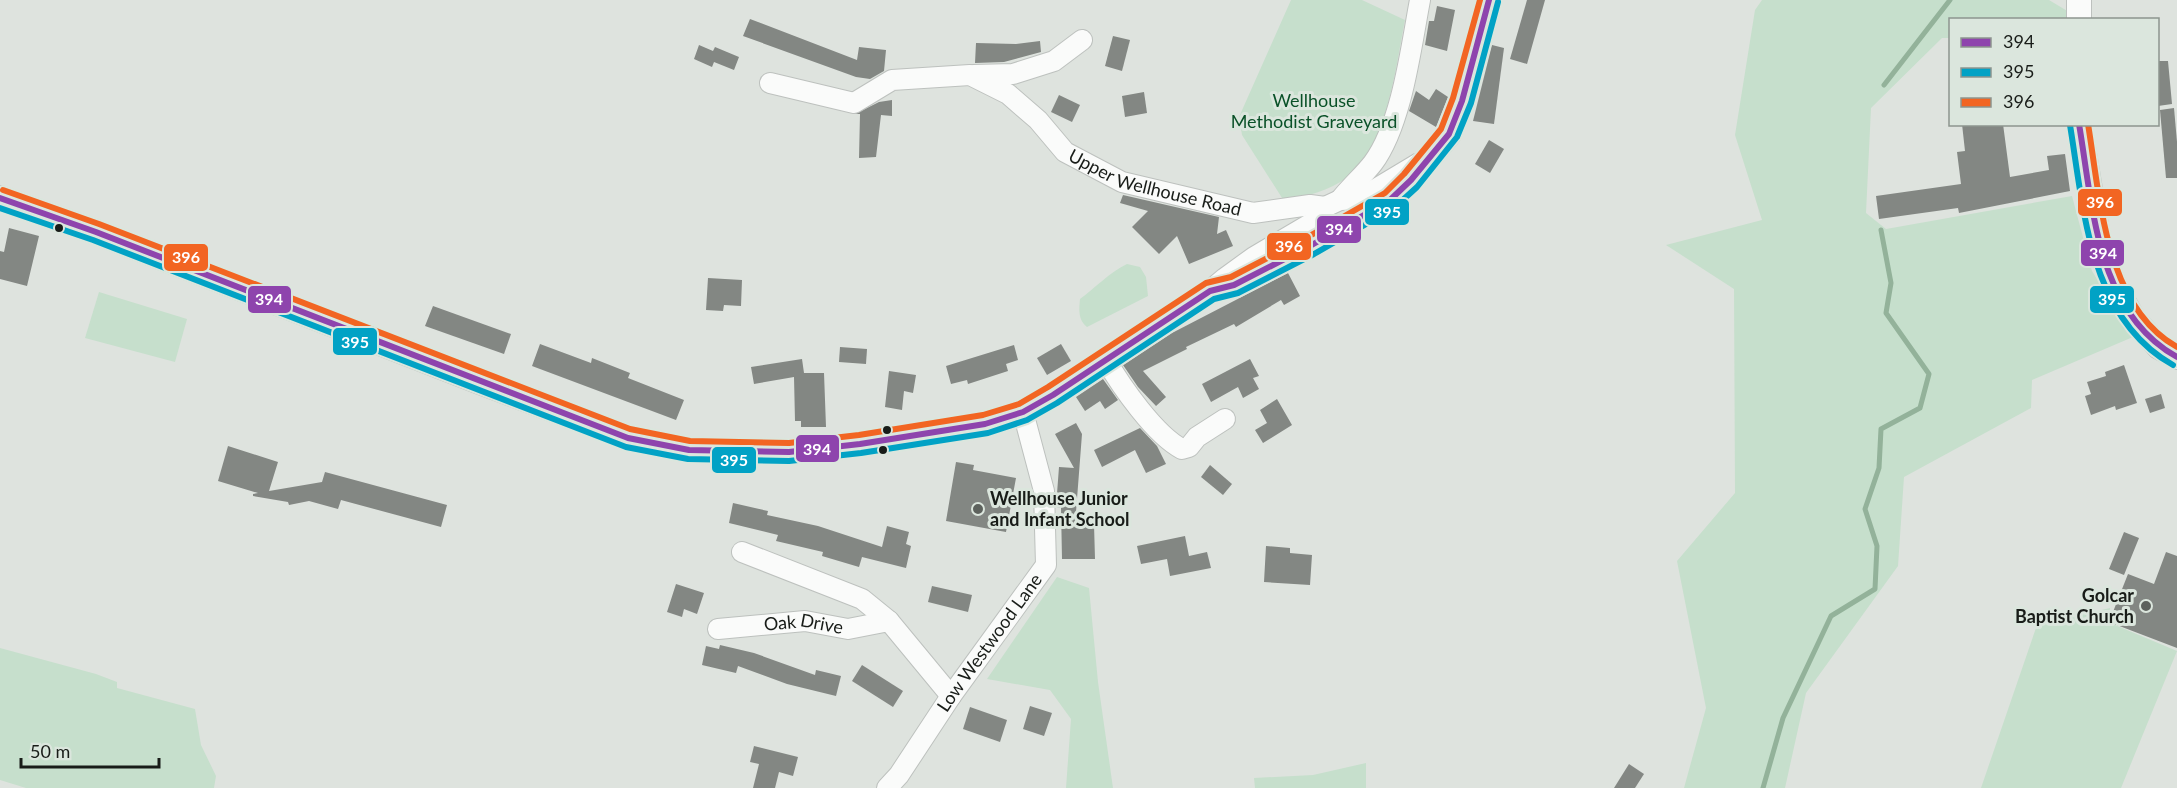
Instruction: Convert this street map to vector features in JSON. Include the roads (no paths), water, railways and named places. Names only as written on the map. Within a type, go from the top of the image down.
[{"type":"street","points":[[0,198],[96,232],[628,438],[689,450],[789,452],[860,444],[985,424],[1023,412],[1210,291],[1254,257],[1315,221],[1373,163],[1384,142],[1403,88],[1420,0]]},
{"type":"street","points":[[1210,291],[1234,285],[1310,246],[1390,200],[1411,180],[1449,134],[1462,101],[1489,0]]},
{"type":"street","points":[[2079,0],[2079,18]]},
{"type":"street","points":[[771,83],[854,103],[892,80],[1013,74],[1054,61],[1082,40]]},
{"type":"street","name":"Upper Wellhouse Road","points":[[970,75],[1008,94],[1038,120],[1065,152],[1122,182],[1253,213],[1359,199],[1428,158]]},
{"type":"street","points":[[2079,126],[2100,249],[2115,287],[2134,320],[2159,347],[2177,357]]},
{"type":"street","points":[[1106,360],[1134,401],[1165,436],[1182,449],[1189,447],[1197,437],[1225,419]]},
{"type":"street","name":"Low Westwood Lane","points":[[887,788],[899,776],[951,696],[1046,565],[1044,491],[1023,412]]},
{"type":"street","name":"Oak Drive","points":[[742,552],[862,599],[889,621],[951,696]]},
{"type":"street","name":"Oak Drive","points":[[718,629],[804,621],[848,629],[889,621]]},
{"type":"waterway","points":[[1884,85],[1950,0]]},
{"type":"waterway","points":[[1763,788],[1783,718],[1831,616],[1875,589],[1877,546],[1865,509],[1879,468],[1881,429],[1920,408],[1929,374],[1886,313],[1891,283],[1881,230]]},
{"type":"place","name":"Wellhouse Junior and Infant School","points":[[978,509]]},
{"type":"place","name":"Golcar Baptist Church","points":[[2146,606]]},
{"type":"park label","name":"Wellhouse Methodist Graveyard","points":[[1314,111]]}]
